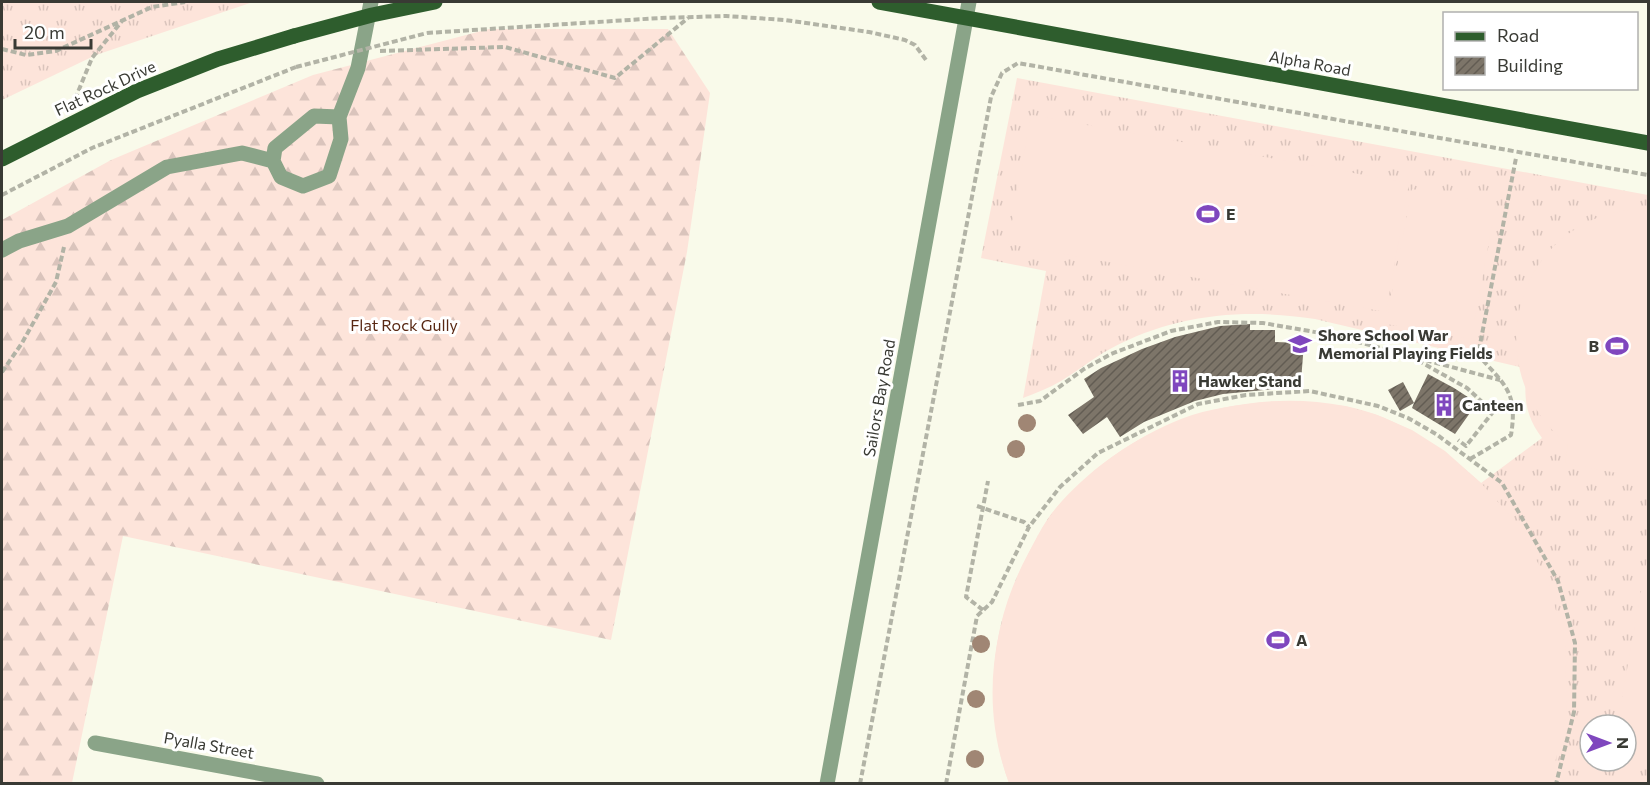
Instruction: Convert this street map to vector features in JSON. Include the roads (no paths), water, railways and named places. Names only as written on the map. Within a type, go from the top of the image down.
[{"type":"main road","name":"Flat Rock Drive","points":[[2,159],[137,91],[198,67],[294,36],[372,15],[435,2]]},
{"type":"main road","points":[[879,2],[966,19]]},
{"type":"main road","name":"Alpha Road","points":[[966,19],[1648,143]]},
{"type":"street","points":[[339,117],[314,116],[275,148],[273,161],[281,177],[303,186],[329,176],[341,139],[339,117],[358,68],[371,2]]},
{"type":"street","name":"Sailors Bay Road","points":[[827,783],[969,2]]},
{"type":"street","points":[[2,250],[18,241],[68,226],[167,167],[242,153],[273,161]]},
{"type":"street","name":"Pyalla Street","points":[[95,743],[317,783]]},
{"type":"place","name":"E","points":[[1208,214]]},
{"type":"place","name":"Shore School War Memorial Playing Fields","points":[[1300,344]]},
{"type":"place","name":"B","points":[[1617,346]]},
{"type":"place","name":"Hawker Stand","points":[[1180,381]]},
{"type":"place","name":"Canteen","points":[[1444,405]]},
{"type":"place","name":"A","points":[[1278,640]]},
{"type":"park label","name":"Flat Rock Gully","points":[[404,325]]}]
